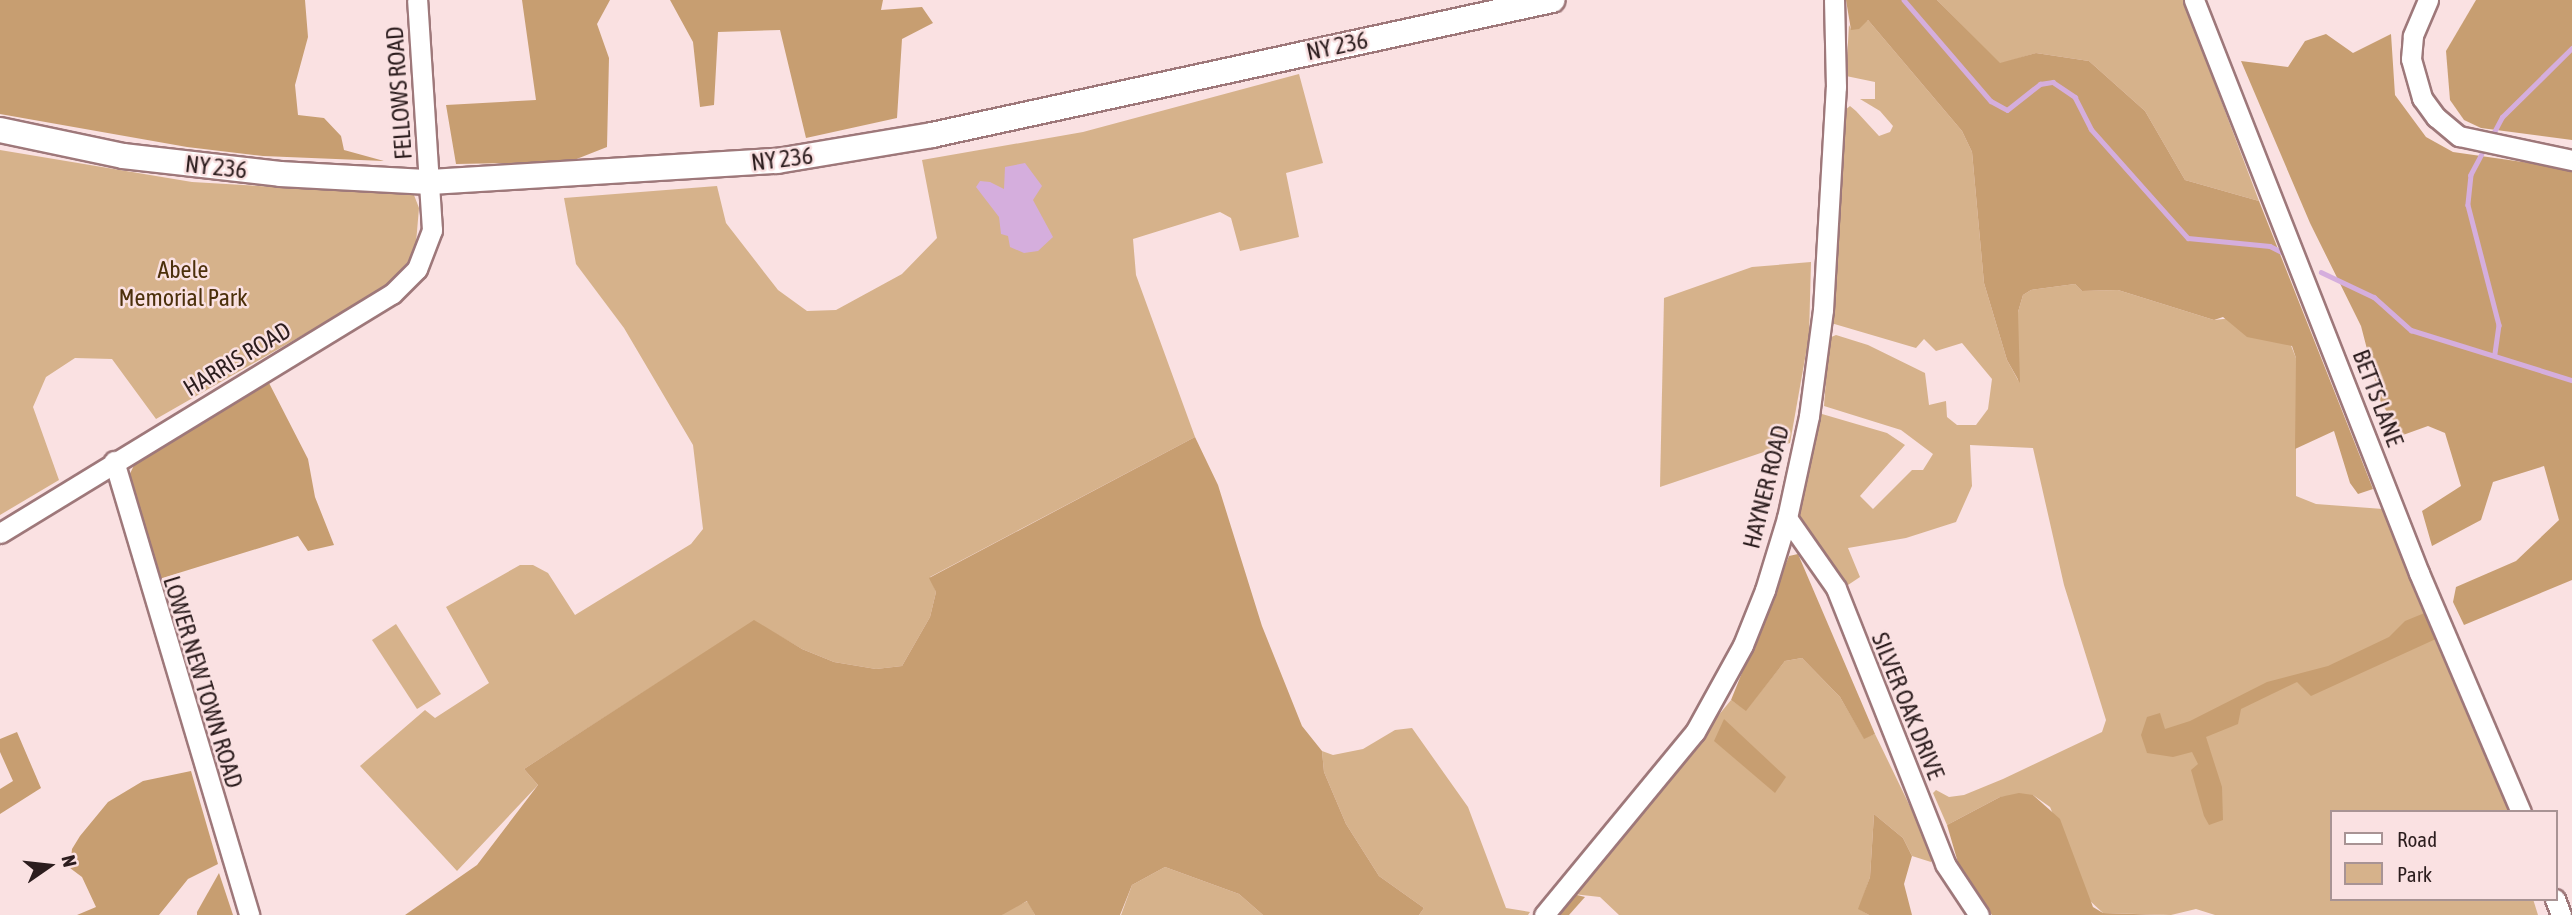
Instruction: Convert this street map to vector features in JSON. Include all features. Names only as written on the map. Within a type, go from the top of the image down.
[{"type":"main road","name":"NY 236","points":[[0,130],[123,156],[280,174],[430,182],[777,161],[932,135],[1552,0]]},
{"type":"street","name":"FELLOWS ROAD","points":[[417,0],[430,182]]},
{"type":"street","name":"HAYNER ROAD","points":[[1544,915],[1695,732],[1716,698],[1748,634],[1787,518],[1809,416],[1823,310],[1836,87],[1834,0]]},
{"type":"street","name":"BETTS LANE","points":[[2194,0],[2437,618],[2520,810]]},
{"type":"street","points":[[2428,0],[2413,36],[2411,60],[2422,97],[2437,117],[2459,136],[2572,160]]},
{"type":"street","name":"HARRIS ROAD","points":[[0,533],[114,461],[392,294],[417,269],[432,230],[430,182]]},
{"type":"street","name":"LOWER NEW TOWN ROAD","points":[[114,461],[249,915]]},
{"type":"street","name":"SILVER OAK DRIVE","points":[[1787,518],[1836,588],[1945,864],[1979,915]]},
{"type":"green space","points":[[1937,0],[2183,0],[2259,201],[2185,180],[2145,111],[2089,61],[2036,53],[2000,64]]},
{"type":"green space","points":[[1868,20],[1962,131],[1972,152],[1984,283],[2007,360],[2018,380],[2018,312],[2023,295],[2031,290],[2075,284],[2082,291],[2118,290],[2214,320],[2278,313],[2296,358],[2296,496],[2316,504],[2383,509],[2513,810],[2330,810],[2330,901],[2534,901],[2538,915],[2215,915],[2196,909],[2171,915],[2103,913],[2088,899],[2050,807],[2033,795],[2000,797],[1947,825],[1933,793],[1936,790],[1949,797],[1964,795],[2003,779],[2102,732],[2106,720],[2064,585],[2033,448],[1970,445],[1972,486],[1956,522],[1906,538],[1848,548],[1860,577],[1848,585],[1840,585],[1802,526],[1797,506],[1816,418],[1822,414],[1887,433],[1905,445],[1860,496],[1873,509],[1912,470],[1923,470],[1933,454],[1901,430],[1824,406],[1829,338],[1836,335],[1868,345],[1925,373],[1929,405],[1946,401],[1947,417],[1957,425],[1976,425],[1988,409],[1992,379],[1962,343],[1936,351],[1924,339],[1916,348],[1831,323],[1845,110],[1850,106],[1879,136],[1890,132],[1893,126],[1880,111],[1860,99],[1875,99],[1875,82],[1846,76],[1849,25],[1851,29]]},
{"type":"green space","points":[[1299,74],[1323,163],[1286,173],[1299,237],[1240,251],[1231,218],[1220,212],[1133,239],[1136,275],[1195,437],[930,577],[936,592],[930,617],[902,666],[876,669],[834,662],[802,649],[754,621],[524,769],[538,785],[457,871],[360,766],[425,710],[435,718],[489,683],[446,607],[520,565],[533,565],[548,573],[575,615],[691,544],[703,529],[693,445],[624,328],[576,264],[564,198],[717,186],[726,223],[778,290],[807,311],[836,310],[902,274],[937,238],[922,160],[1083,132]]},
{"type":"green space","name":"Abele Memorial Park","points":[[0,150],[192,182],[414,195],[419,208],[416,243],[411,258],[385,288],[156,419],[112,359],[75,358],[46,377],[33,407],[59,480],[0,515]]},
{"type":"green space","points":[[1811,262],[1809,336],[1790,443],[1660,487],[1664,298],[1752,267]]},
{"type":"green space","points":[[396,624],[441,694],[417,709],[372,640]]},
{"type":"green space","points":[[1802,658],[1840,697],[1864,738],[1875,734],[1935,858],[1931,862],[1912,856],[1903,838],[1874,814],[1870,877],[1859,909],[1869,915],[1619,915],[1600,897],[1573,894],[1731,700],[1746,710],[1785,661]]},
{"type":"green space","points":[[1412,728],[1468,807],[1506,908],[1530,912],[1528,915],[1419,915],[1424,908],[1379,876],[1346,824],[1324,772],[1322,751],[1333,755],[1363,749],[1395,730]]},
{"type":"green space","points":[[1165,867],[1239,894],[1263,915],[1121,915],[1132,885]]},
{"type":"green space","points":[[1028,901],[1035,915],[1002,915],[1004,911]]},
{"type":"shaded area","points":[[0,0],[305,0],[308,37],[295,85],[298,115],[324,118],[341,136],[344,150],[384,161],[263,156],[187,147],[0,114]]},
{"type":"shaded area","points":[[522,0],[610,0],[597,24],[609,58],[607,147],[569,162],[456,164],[446,105],[536,100]]},
{"type":"shaded area","points":[[670,0],[883,0],[881,10],[922,7],[933,23],[902,39],[897,118],[806,138],[780,30],[718,32],[714,105],[700,107],[693,42]]},
{"type":"shaded area","points":[[1846,0],[1937,0],[2000,63],[2036,53],[2089,61],[2145,111],[2185,180],[2259,201],[2373,489],[2358,494],[2350,483],[2334,431],[2295,449],[2296,358],[2292,346],[2247,337],[2223,317],[2214,320],[2118,290],[2082,291],[2075,284],[2031,290],[2023,295],[2018,312],[2020,383],[2007,360],[1984,283],[1972,152],[1962,131],[1868,20],[1859,29],[1851,30]]},
{"type":"shaded area","points":[[2476,0],[2572,0],[2572,140],[2481,128],[2464,120],[2450,100],[2446,51]]},
{"type":"shaded area","points":[[2326,34],[2353,53],[2391,34],[2395,95],[2426,137],[2453,152],[2572,169],[2572,580],[2464,625],[2453,602],[2456,587],[2516,561],[2559,520],[2544,466],[2493,482],[2481,520],[2432,546],[2422,511],[2461,486],[2445,433],[2428,426],[2403,435],[2381,403],[2361,326],[2310,223],[2241,61],[2288,67],[2305,41]]},
{"type":"shaded area","points":[[1025,163],[1042,186],[1033,200],[1053,237],[1038,251],[1024,253],[1010,247],[1008,236],[1001,234],[999,217],[976,187],[980,181],[990,182],[1004,189],[1005,167]]},
{"type":"shaded area","points":[[268,381],[308,459],[315,497],[334,545],[308,551],[298,536],[156,580],[128,478],[135,463]]},
{"type":"shaded area","points":[[1195,437],[1218,485],[1262,626],[1302,726],[1322,751],[1324,772],[1346,824],[1379,876],[1424,908],[1419,915],[1263,915],[1239,894],[1165,867],[1132,885],[1120,915],[1035,915],[1027,901],[1002,915],[405,915],[477,865],[538,785],[524,769],[754,620],[802,649],[834,662],[876,669],[902,666],[930,617],[936,592],[929,578]]},
{"type":"shaded area","points":[[1798,554],[1875,734],[1864,739],[1840,697],[1802,658],[1785,661],[1746,711],[1731,700],[1789,556]]},
{"type":"shaded area","points":[[2427,612],[2438,638],[2311,696],[2297,682],[2241,709],[2238,724],[2206,737],[2222,787],[2223,820],[2209,825],[2204,816],[2191,770],[2198,764],[2192,752],[2173,757],[2147,753],[2141,735],[2147,717],[2160,713],[2165,729],[2190,721],[2267,682],[2328,666],[2389,637],[2405,621]]},
{"type":"shaded area","points":[[1724,719],[1786,777],[1775,793],[1714,741]]},
{"type":"shaded area","points":[[17,732],[41,788],[0,814],[0,789],[13,781],[0,752],[0,739]]},
{"type":"shaded area","points":[[191,771],[218,864],[188,879],[159,915],[77,915],[96,907],[82,877],[70,868],[72,849],[80,836],[108,802],[143,781]]},
{"type":"shaded area","points":[[2019,793],[2033,795],[2060,819],[2093,907],[2103,913],[2164,915],[1992,915],[1961,873],[1947,825],[2000,797]]},
{"type":"shaded area","points":[[1874,814],[1903,838],[1912,856],[1904,884],[1912,915],[1869,915],[1858,909],[1870,877]]},
{"type":"shaded area","points":[[219,873],[233,915],[197,915],[197,912]]},
{"type":"shaded area","points":[[1573,894],[1585,897],[1569,915],[1557,915]]},
{"type":"waterway","points":[[1904,0],[1991,101],[2007,110],[2040,84],[2053,82],[2075,97],[2091,129],[2188,238],[2270,246],[2284,253]]},
{"type":"waterway","points":[[2493,134],[2502,117],[2572,48]]},
{"type":"waterway","points":[[2482,154],[2471,175],[2468,205],[2499,325],[2495,355]]},
{"type":"waterway","points":[[2321,272],[2374,297],[2411,330],[2572,380]]}]
